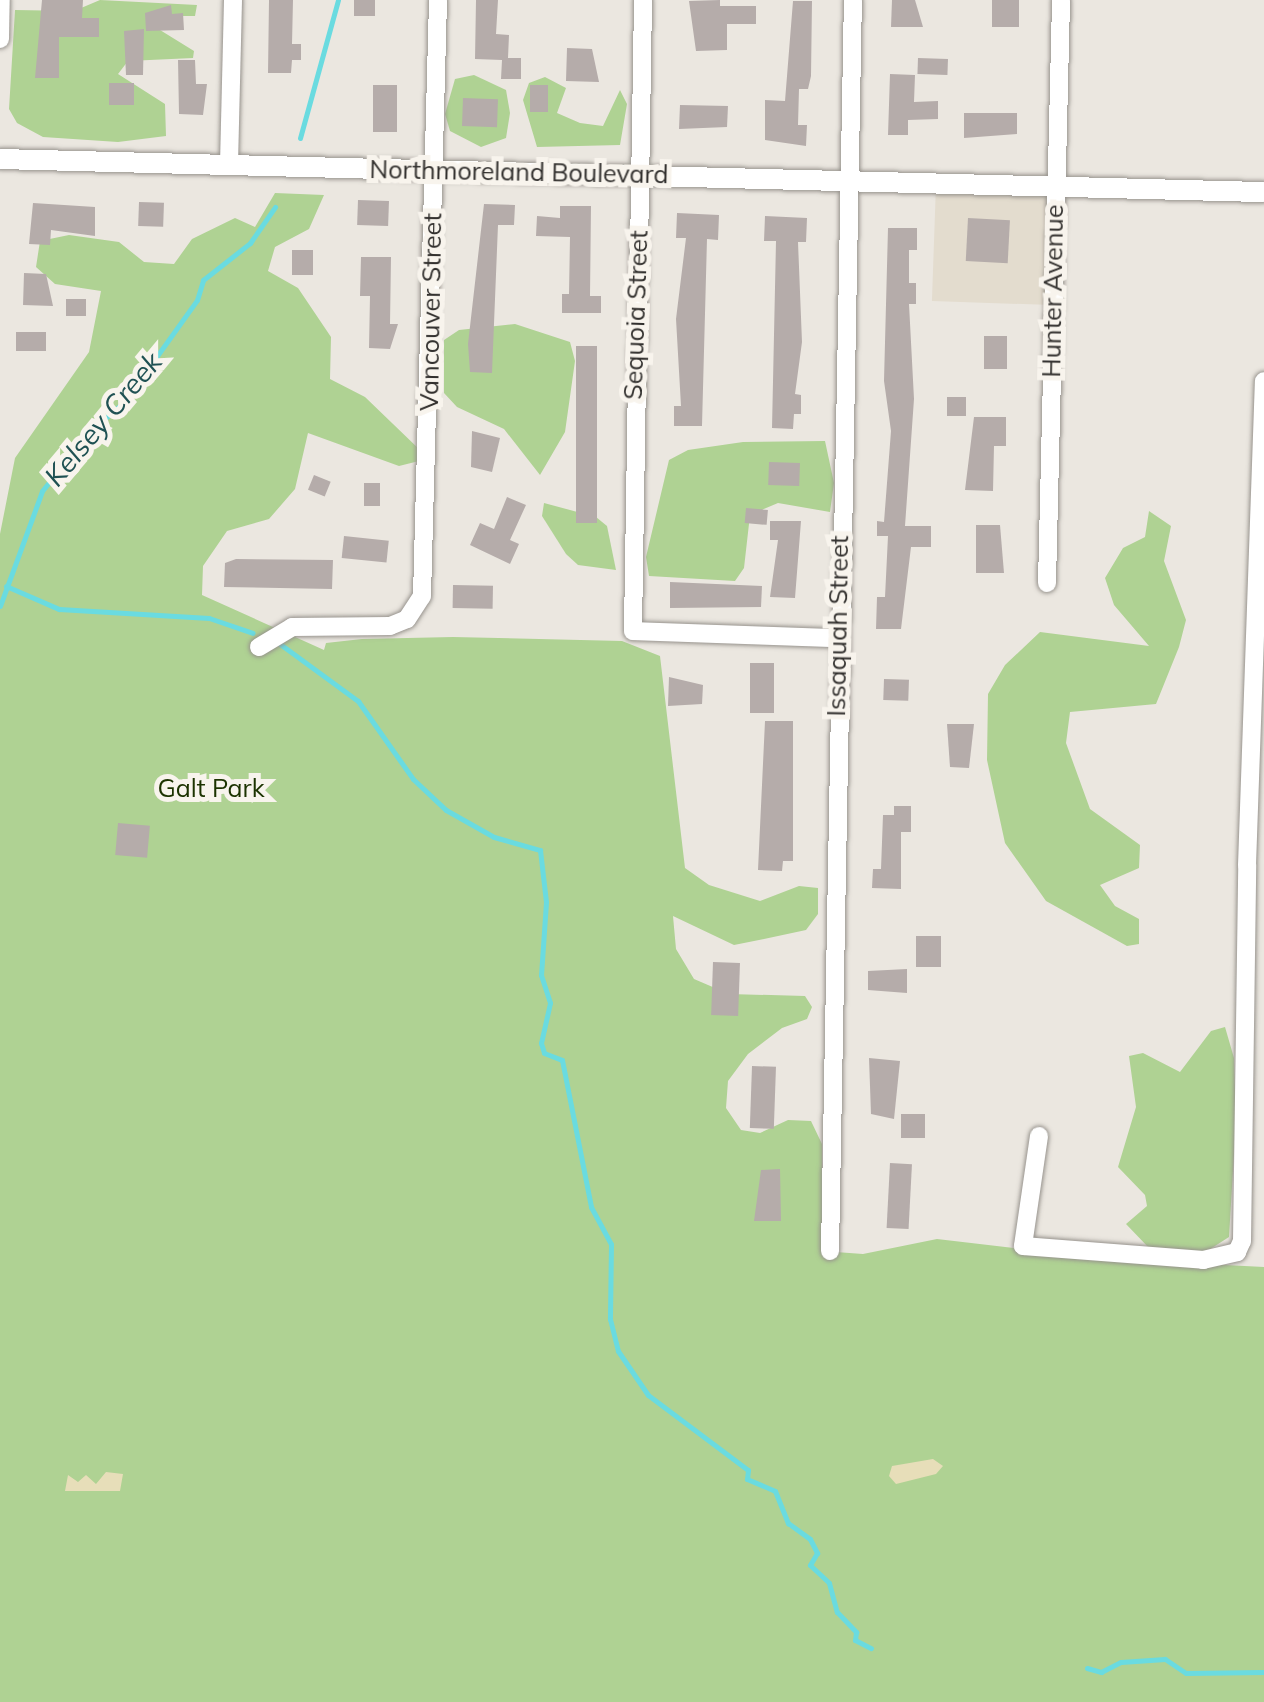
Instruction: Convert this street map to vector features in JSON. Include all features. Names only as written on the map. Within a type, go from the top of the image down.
[{"type":"street","points":[[0,39],[1,0]]},
{"type":"street","points":[[230,164],[233,0]]},
{"type":"street","name":"Vancouver Street","points":[[259,647],[281,629],[378,628],[408,619],[425,584],[438,0]]},
{"type":"street","name":"Sequoia Street","points":[[643,0],[633,631],[836,638]]},
{"type":"street","name":"Issaquah Street","points":[[830,1251],[836,638],[853,0]]},
{"type":"street","name":"Hunter Avenue","points":[[1046,583],[1047,187],[1061,0]]},
{"type":"street","name":"Northmoreland Boulevard","points":[[0,159],[1264,192]]},
{"type":"street","points":[[1039,1136],[1023,1246],[1203,1260],[1237,1252],[1242,1240],[1255,865],[1264,381]]},
{"type":"shaded area","points":[[936,184],[1056,188],[1052,305],[932,301]]},
{"type":"green space","points":[[100,0],[197,5],[195,16],[165,16],[160,30],[194,51],[193,58],[128,61],[118,74],[165,104],[166,136],[118,142],[43,137],[17,123],[9,109],[15,10],[74,11]]},
{"type":"green space","points":[[474,75],[506,90],[510,113],[506,138],[481,147],[450,131],[445,114],[455,79]]},
{"type":"green space","points":[[545,77],[566,88],[557,113],[580,123],[603,126],[620,90],[627,104],[620,145],[537,147],[523,100],[529,83]]},
{"type":"green space","name":"Galt Park","points":[[275,193],[324,195],[309,229],[275,247],[268,271],[298,288],[331,337],[330,379],[365,397],[420,450],[419,461],[399,466],[308,433],[295,489],[269,519],[227,531],[203,566],[202,595],[324,650],[326,643],[362,639],[453,637],[622,641],[660,656],[685,868],[709,885],[760,901],[799,886],[818,888],[818,914],[806,930],[734,945],[673,916],[676,949],[694,979],[729,994],[805,996],[812,1007],[807,1019],[782,1028],[748,1054],[728,1081],[726,1108],[741,1130],[760,1133],[788,1120],[811,1121],[822,1144],[822,1251],[863,1254],[937,1239],[1109,1259],[1264,1267],[1264,1702],[0,1702],[0,534],[15,458],[89,352],[101,291],[55,284],[36,267],[40,241],[69,235],[119,242],[144,262],[174,264],[192,239],[235,218],[255,227]]},
{"type":"green space","points":[[515,324],[570,342],[575,361],[565,432],[540,475],[504,429],[457,407],[444,393],[444,340],[459,330]]},
{"type":"green space","points":[[825,441],[834,483],[830,512],[778,503],[750,515],[744,568],[735,581],[649,576],[646,557],[669,460],[688,450],[743,442]]},
{"type":"green space","points":[[544,503],[596,517],[607,526],[616,570],[578,565],[566,554],[542,516]]},
{"type":"green space","points":[[1149,511],[1171,526],[1164,561],[1186,620],[1179,647],[1156,704],[1070,712],[1066,743],[1090,809],[1140,845],[1139,868],[1100,885],[1115,906],[1139,919],[1139,944],[1127,946],[1046,901],[1005,843],[987,760],[988,694],[1005,665],[1040,632],[1149,646],[1114,605],[1105,578],[1123,548],[1145,537]]},
{"type":"green space","points":[[1225,1027],[1234,1058],[1236,1121],[1229,1237],[1204,1253],[1149,1248],[1126,1224],[1147,1206],[1145,1195],[1118,1167],[1136,1107],[1129,1056],[1143,1053],[1180,1072],[1211,1031]]},
{"type":"sand","points":[[933,1459],[943,1466],[936,1474],[896,1484],[889,1476],[892,1466]]},
{"type":"sand","points":[[106,1472],[123,1474],[120,1491],[65,1491],[68,1475],[78,1482],[86,1475],[96,1484]]},
{"type":"building","points":[[42,0],[83,0],[82,18],[99,18],[99,37],[59,37],[59,78],[35,78]]},
{"type":"building","points":[[269,0],[293,0],[292,44],[301,44],[301,60],[292,60],[291,73],[268,73]]},
{"type":"building","points":[[354,0],[375,0],[375,16],[354,16]]},
{"type":"building","points":[[476,0],[498,0],[496,34],[509,35],[508,58],[521,58],[521,79],[501,79],[502,60],[475,59]]},
{"type":"building","points":[[720,0],[720,6],[756,6],[756,24],[727,24],[727,50],[696,51],[689,1]]},
{"type":"building","points":[[892,0],[915,0],[923,27],[891,27]]},
{"type":"building","points":[[992,0],[1019,0],[1019,27],[992,27]]},
{"type":"building","points":[[793,1],[812,1],[811,76],[808,89],[799,89],[798,125],[807,125],[806,146],[765,140],[765,100],[785,101]]},
{"type":"building","points":[[171,5],[172,14],[183,13],[184,30],[146,31],[145,13]]},
{"type":"building","points":[[144,29],[143,75],[126,75],[124,31]]},
{"type":"building","points":[[567,48],[592,49],[599,82],[566,81]]},
{"type":"building","points":[[918,58],[948,59],[947,75],[917,74]]},
{"type":"building","points":[[178,60],[195,60],[196,84],[207,84],[203,115],[179,114]]},
{"type":"building","points":[[890,74],[915,75],[914,102],[938,101],[938,119],[908,120],[908,135],[888,135]]},
{"type":"building","points":[[109,83],[134,83],[134,105],[109,105]]},
{"type":"building","points":[[373,85],[397,85],[397,132],[373,132]]},
{"type":"building","points":[[530,85],[548,85],[548,112],[530,112]]},
{"type":"building","points":[[463,98],[498,99],[497,127],[462,126]]},
{"type":"building","points":[[680,105],[728,106],[727,127],[679,129]]},
{"type":"building","points":[[964,113],[1017,113],[1017,134],[964,138]]},
{"type":"building","points":[[358,200],[389,201],[388,226],[357,225]]},
{"type":"building","points":[[139,202],[164,203],[163,227],[138,226]]},
{"type":"building","points":[[33,203],[95,207],[95,236],[51,230],[50,245],[29,244]]},
{"type":"building","points":[[484,204],[515,205],[514,225],[498,225],[492,373],[470,372],[468,344]]},
{"type":"building","points":[[560,206],[591,206],[590,296],[601,296],[601,313],[562,313],[562,294],[569,294],[570,237],[536,236],[537,216],[560,218]]},
{"type":"building","points":[[677,213],[719,215],[718,240],[707,239],[702,426],[674,426],[674,406],[681,406],[676,319],[686,238],[676,238]]},
{"type":"building","points":[[765,216],[807,218],[806,242],[798,242],[802,342],[795,394],[801,395],[801,414],[794,414],[793,429],[772,428],[776,241],[764,241]]},
{"type":"building","points":[[968,218],[1010,220],[1008,263],[966,261]]},
{"type":"building","points":[[888,228],[917,228],[917,250],[909,250],[909,283],[916,283],[916,304],[909,304],[914,399],[905,526],[931,526],[931,547],[911,547],[901,629],[876,629],[877,597],[885,597],[888,536],[877,536],[877,521],[884,522],[891,431],[884,381]]},
{"type":"building","points":[[292,250],[313,250],[313,275],[292,275]]},
{"type":"building","points":[[361,257],[391,257],[390,324],[398,324],[390,349],[369,348],[370,296],[360,296]]},
{"type":"building","points":[[24,273],[46,274],[53,306],[23,305]]},
{"type":"building","points":[[66,299],[86,299],[86,316],[66,316]]},
{"type":"building","points":[[16,332],[46,332],[46,351],[16,351]]},
{"type":"building","points":[[984,336],[1007,336],[1007,369],[984,369]]},
{"type":"building","points":[[576,346],[597,346],[597,523],[576,523]]},
{"type":"building","points":[[947,397],[966,397],[966,416],[947,416]]},
{"type":"building","points":[[974,417],[1006,417],[1006,446],[994,446],[993,491],[965,490]]},
{"type":"building","points":[[472,431],[500,438],[492,472],[471,467]]},
{"type":"building","points":[[769,462],[800,463],[799,486],[768,485]]},
{"type":"building","points":[[314,475],[331,482],[325,497],[308,490]]},
{"type":"building","points":[[364,483],[380,483],[380,506],[364,506]]},
{"type":"building","points":[[507,497],[526,505],[510,540],[519,544],[510,564],[470,545],[480,523],[494,529]]},
{"type":"building","points":[[746,508],[768,510],[767,525],[745,523]]},
{"type":"building","points":[[770,521],[801,521],[795,598],[770,597],[778,540],[770,540]]},
{"type":"building","points":[[976,525],[1000,525],[1004,573],[976,573]]},
{"type":"building","points":[[344,536],[389,541],[386,563],[342,558]]},
{"type":"building","points":[[236,559],[333,560],[332,589],[224,587],[225,563]]},
{"type":"building","points":[[670,582],[762,586],[761,607],[670,608]]},
{"type":"building","points":[[453,585],[493,586],[493,609],[453,608]]},
{"type":"building","points":[[750,663],[774,663],[774,713],[750,713]]},
{"type":"building","points":[[669,677],[703,685],[702,704],[668,706]]},
{"type":"building","points":[[884,679],[909,680],[908,701],[883,700]]},
{"type":"building","points":[[765,721],[793,721],[793,861],[783,861],[782,871],[758,870]]},
{"type":"building","points":[[947,724],[974,724],[969,768],[950,767]]},
{"type":"building","points":[[894,806],[911,806],[911,832],[901,832],[901,889],[872,888],[873,869],[881,869],[883,815],[894,815]]},
{"type":"building","points":[[118,823],[150,826],[147,858],[115,855]]},
{"type":"building","points":[[916,936],[941,936],[941,967],[916,967]]},
{"type":"building","points":[[713,962],[740,963],[738,1016],[711,1015]]},
{"type":"building","points":[[907,969],[907,993],[868,990],[868,971]]},
{"type":"building","points":[[869,1058],[900,1061],[894,1119],[871,1114]]},
{"type":"building","points":[[752,1066],[776,1067],[774,1129],[750,1128]]},
{"type":"building","points":[[901,1114],[925,1114],[925,1138],[901,1138]]},
{"type":"building","points":[[890,1163],[912,1164],[909,1229],[887,1228]]},
{"type":"building","points":[[780,1169],[781,1221],[754,1221],[761,1170]]},
{"type":"waterway","name":"Kelsey Creek","points":[[300,138],[338,0]]},
{"type":"waterway","name":"Kelsey Creek","points":[[0,606],[42,491],[89,432],[124,402],[197,300],[203,280],[250,243],[275,207]]},
{"type":"waterway","points":[[6,586],[59,609],[209,618],[253,633]]},
{"type":"waterway","points":[[280,644],[358,701],[413,779],[446,810],[494,837],[540,850],[546,902],[541,975],[550,1003],[541,1043],[544,1053],[562,1060],[591,1207],[611,1244],[610,1319],[618,1351],[648,1395],[748,1470],[747,1479],[775,1491],[788,1523],[810,1539],[817,1553],[810,1565],[829,1583],[837,1612],[856,1632],[855,1640],[871,1648]]},
{"type":"waterway","points":[[1087,1668],[1101,1672],[1121,1662],[1165,1659],[1186,1673],[1264,1672]]}]
